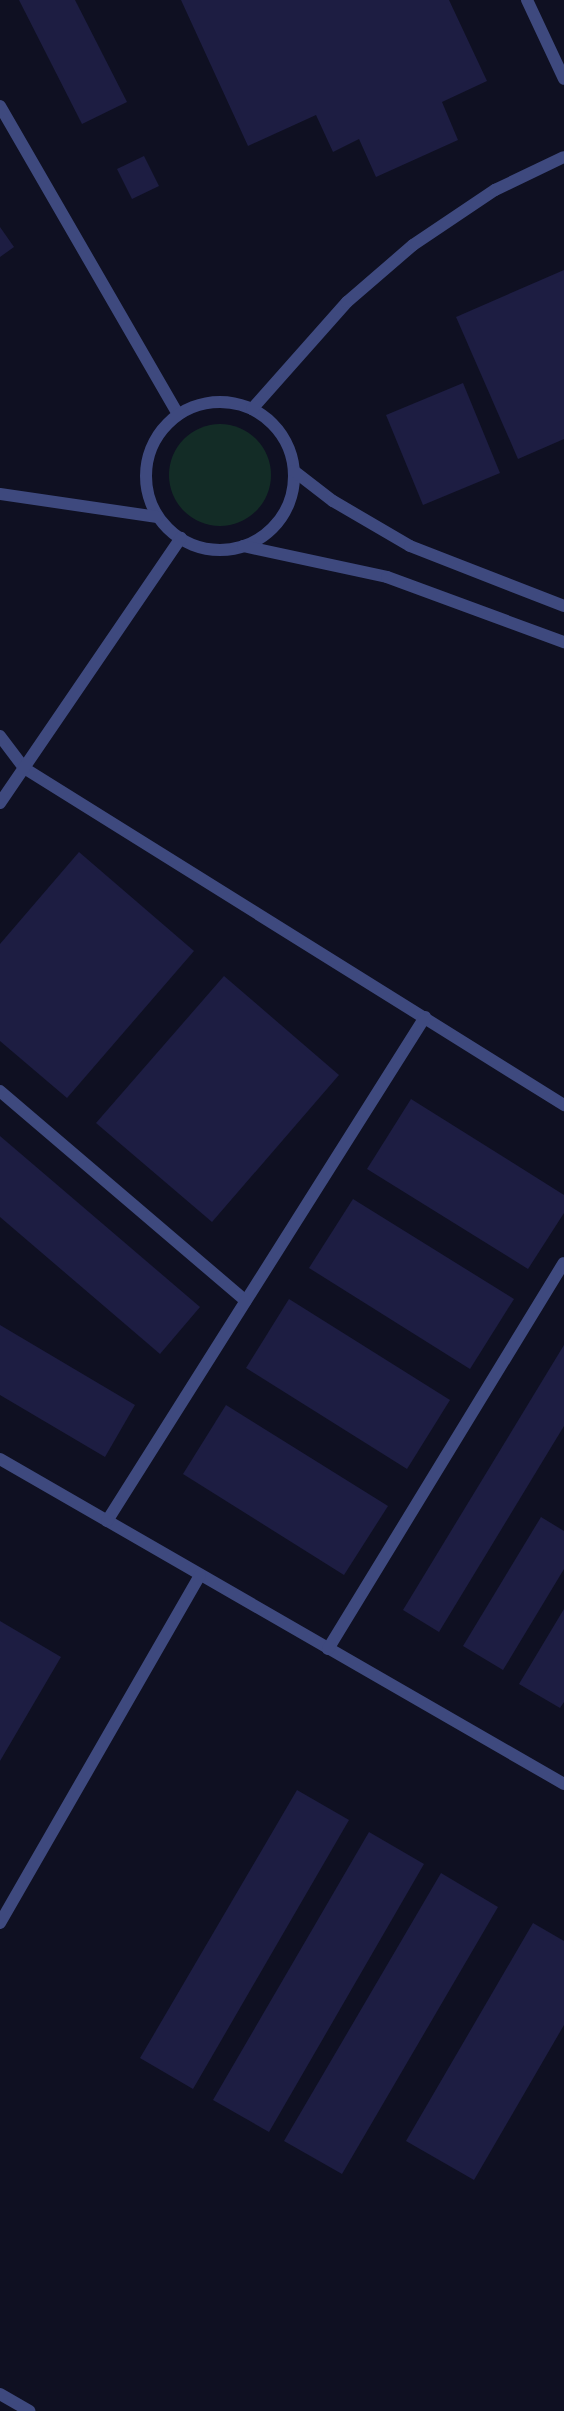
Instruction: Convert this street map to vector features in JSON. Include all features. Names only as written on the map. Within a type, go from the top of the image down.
[{"type":"street","points":[[527,0],[564,79]]},
{"type":"street","points":[[0,106],[178,414]]},
{"type":"street","points":[[252,409],[347,302],[413,245],[495,190],[564,157]]},
{"type":"street","points":[[564,606],[401,541],[333,501],[294,471],[281,434],[252,409],[215,401],[178,414],[153,443],[146,461],[149,499],[158,517],[181,538],[205,548],[243,546],[387,577],[564,642]]},
{"type":"street","points":[[243,546],[281,517],[294,471]]},
{"type":"street","points":[[0,494],[158,517]]},
{"type":"street","points":[[0,803],[181,538]]},
{"type":"street","points":[[0,736],[24,768],[564,1105]]},
{"type":"street","points":[[107,1521],[425,1017]]},
{"type":"street","points":[[0,1091],[246,1301]]},
{"type":"street","points":[[328,1648],[564,1263]]},
{"type":"street","points":[[0,1459],[564,1784]]},
{"type":"street","points":[[0,1923],[200,1575]]},
{"type":"street","points":[[0,2394],[30,2411]]},
{"type":"green space","points":[[220,424],[239,428],[256,439],[267,456],[271,475],[267,494],[256,511],[239,522],[220,526],[201,522],[184,511],[173,494],[169,475],[173,456],[184,439],[201,428]]},
{"type":"building","points":[[19,0],[75,0],[127,102],[82,124]]},
{"type":"building","points":[[181,0],[449,0],[487,81],[442,102],[458,140],[376,177],[359,139],[333,152],[316,115],[248,146]]},
{"type":"building","points":[[144,156],[159,186],[132,199],[117,169]]},
{"type":"building","points":[[0,227],[14,247],[0,257]]},
{"type":"building","points":[[564,270],[564,439],[518,459],[456,317]]},
{"type":"building","points":[[463,383],[500,473],[423,505],[386,415]]},
{"type":"building","points":[[79,852],[194,951],[67,1098],[0,1041],[0,944]]},
{"type":"building","points":[[224,976],[339,1075],[212,1222],[96,1123]]},
{"type":"building","points":[[411,1099],[564,1195],[564,1213],[528,1269],[367,1169]]},
{"type":"building","points":[[0,1136],[200,1307],[160,1354],[0,1217]]},
{"type":"building","points":[[353,1199],[514,1299],[470,1369],[309,1268]]},
{"type":"building","points":[[289,1299],[450,1400],[407,1469],[246,1368]]},
{"type":"building","points":[[0,1325],[135,1405],[105,1457],[0,1395]]},
{"type":"building","points":[[564,1345],[564,1426],[439,1632],[403,1610]]},
{"type":"building","points":[[226,1405],[388,1506],[344,1575],[183,1474]]},
{"type":"building","points":[[541,1517],[564,1531],[564,1569],[503,1670],[463,1646]]},
{"type":"building","points":[[564,1609],[564,1702],[560,1708],[519,1684]]},
{"type":"building","points":[[0,1621],[61,1657],[0,1761]]},
{"type":"building","points":[[297,1790],[349,1820],[193,2089],[140,2058]]},
{"type":"building","points":[[369,1832],[424,1864],[269,2132],[213,2100]]},
{"type":"building","points":[[441,1873],[498,1907],[342,2174],[284,2141]]},
{"type":"building","points":[[533,1923],[564,1941],[564,2025],[474,2180],[406,2141]]}]
